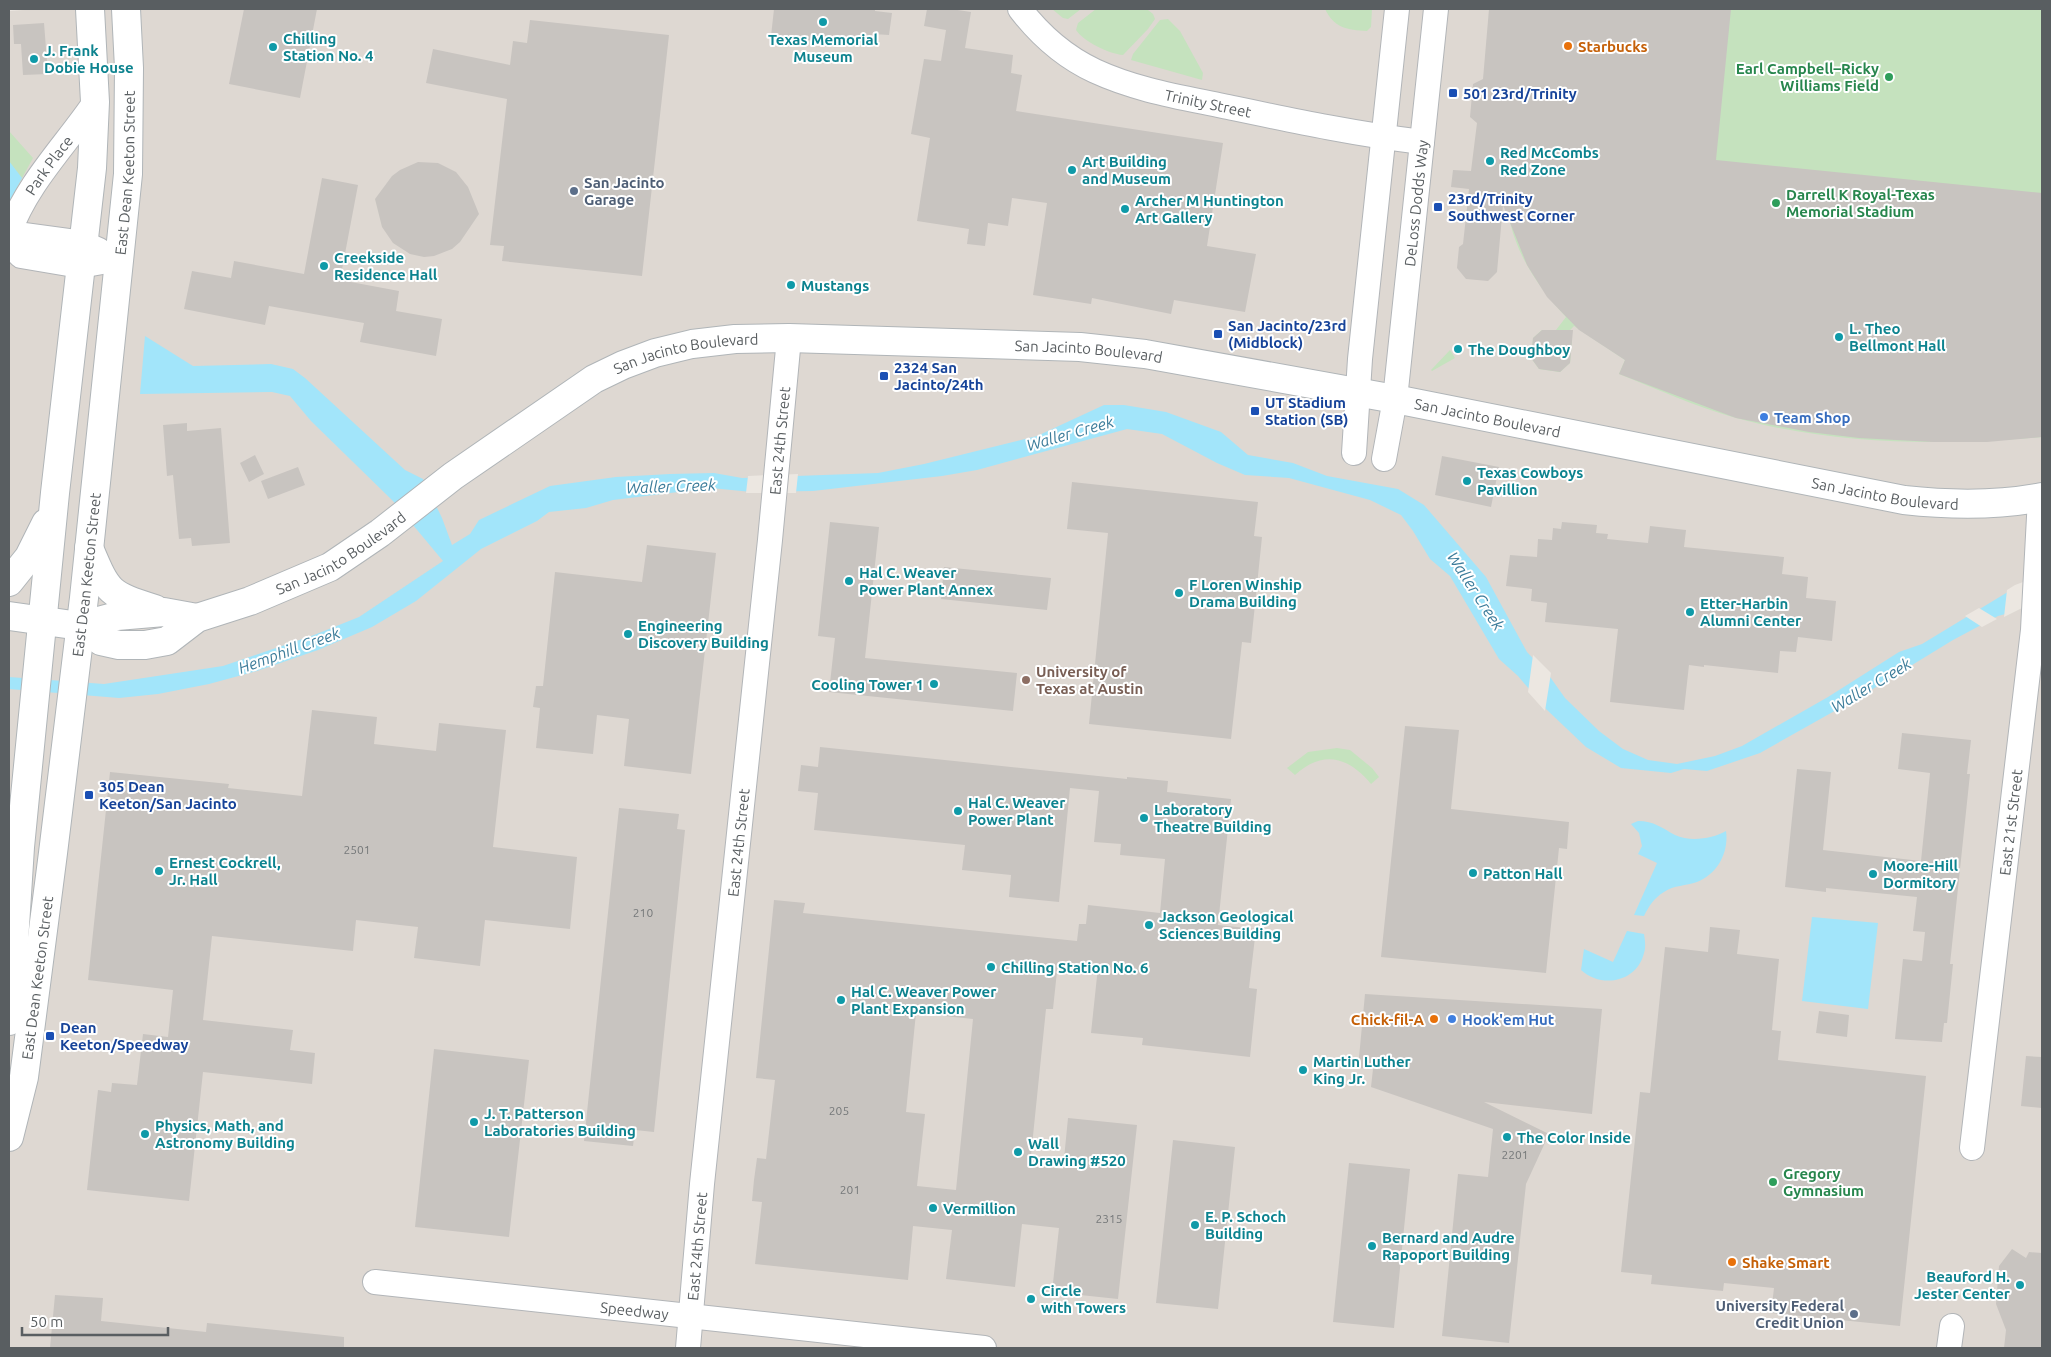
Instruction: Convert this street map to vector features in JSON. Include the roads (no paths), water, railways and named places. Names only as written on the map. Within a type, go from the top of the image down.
[{"type":"main road","name":"East Dean Keeton Street","points":[[9,1021],[20,847],[55,493],[92,168],[95,102],[90,9]]},
{"type":"main road","name":"East Dean Keeton Street","points":[[9,1137],[24,1077],[80,626],[128,174],[129,68],[126,9]]},
{"type":"main road","name":"San Jacinto Boulevard","points":[[80,626],[101,641],[119,645],[144,645],[167,641],[196,618],[250,601],[330,567],[380,533],[453,476],[594,379],[623,365],[655,353],[692,344],[736,339],[789,338],[1080,347],[1145,354],[1395,399],[1904,500],[1968,504],[2041,497]]},
{"type":"main road","points":[[9,582],[30,557],[44,530],[55,493]]},
{"type":"main road","points":[[89,548],[106,584],[116,595],[164,612]]},
{"type":"main road","name":"San Jacinto Boulevard","points":[[9,616],[80,626],[117,616],[164,612],[196,618]]},
{"type":"street","name":"Trinity Street","points":[[1020,9],[1032,25],[1062,52],[1095,71],[1140,88],[1351,133],[1422,142]]},
{"type":"street","points":[[1354,453],[1357,392],[1397,9]]},
{"type":"street","name":"DeLoss Dodds Way","points":[[1384,459],[1395,399],[1436,9]]},
{"type":"street","name":"Park Place","points":[[9,233],[17,214],[46,165],[72,135],[95,102]]},
{"type":"street","points":[[9,242],[24,235],[82,254],[119,259]]},
{"type":"street","name":"East 24th Street","points":[[688,1348],[707,1136],[772,520],[789,338]]},
{"type":"street","name":"East 21st Street","points":[[1972,1148],[2035,672],[2034,611],[2041,497]]},
{"type":"street","name":"Speedway","points":[[375,1282],[984,1348]]},
{"type":"water","points":[[9,161],[22,178],[9,202]]},
{"type":"water","points":[[145,336],[193,366],[271,364],[293,369],[405,470],[423,479],[442,518],[452,545],[470,534],[479,520],[550,486],[616,477],[670,474],[714,473],[742,478],[878,473],[924,464],[1037,436],[1104,405],[1124,405],[1166,412],[1221,432],[1248,455],[1293,463],[1327,476],[1398,489],[1424,505],[1486,577],[1527,652],[1548,674],[1565,698],[1599,731],[1623,749],[1648,760],[1677,764],[1715,756],[1742,746],[1828,697],[1899,652],[1922,644],[2016,587],[2009,613],[1998,616],[1953,640],[1863,695],[1760,753],[1707,771],[1684,769],[1671,773],[1621,768],[1586,747],[1546,709],[1518,676],[1499,659],[1450,576],[1430,559],[1401,515],[1370,500],[1289,478],[1245,475],[1217,463],[1162,434],[1127,429],[977,470],[942,476],[813,491],[752,492],[711,488],[613,500],[586,508],[549,512],[537,521],[481,549],[416,601],[372,627],[318,650],[257,671],[209,684],[158,694],[119,698],[9,689],[9,677],[104,684],[223,666],[314,635],[359,617],[443,561],[393,501],[311,421],[290,396],[272,392],[140,394]]},
{"type":"water","points":[[1638,821],[1662,827],[1681,837],[1694,839],[1708,838],[1726,831],[1724,854],[1711,874],[1697,882],[1672,888],[1664,892],[1652,902],[1644,916],[1634,915],[1657,863],[1638,854],[1642,846],[1639,833],[1631,824]]},
{"type":"water","points":[[1812,917],[1878,923],[1868,1009],[1802,1001]]},
{"type":"water","points":[[1627,931],[1644,934],[1644,953],[1634,971],[1618,980],[1608,981],[1589,976],[1581,970],[1584,949],[1613,962]]},
{"type":"place","name":"Texas Memorial Museum","points":[[823,22]]},
{"type":"place","name":"Starbucks","points":[[1568,46]]},
{"type":"place","name":"Chilling Station No. 4","points":[[273,47]]},
{"type":"place","name":"J. Frank Dobie House","points":[[34,59]]},
{"type":"place","name":"Earl Campbell–Ricky Williams Field","points":[[1889,77]]},
{"type":"place","name":"501 23rd/Trinity","points":[[1453,93]]},
{"type":"place","name":"Red McCombs Red Zone","points":[[1490,161]]},
{"type":"place","name":"Art Building and Museum","points":[[1072,170]]},
{"type":"place","name":"San Jacinto Garage","points":[[574,191]]},
{"type":"place","name":"Darrell K Royal-Texas Memorial Stadium","points":[[1776,203]]},
{"type":"place","name":"23rd/Trinity Southwest Corner","points":[[1438,207]]},
{"type":"place","name":"Archer M Huntington Art Gallery","points":[[1125,209]]},
{"type":"place","name":"Creekside Residence Hall","points":[[324,266]]},
{"type":"place","name":"Mustangs","points":[[791,285]]},
{"type":"place","name":"San Jacinto/23rd (Midblock)","points":[[1218,334]]},
{"type":"place","name":"L. Theo Bellmont Hall","points":[[1839,337]]},
{"type":"place","name":"The Doughboy","points":[[1458,349]]},
{"type":"place","name":"2324 San Jacinto/24th","points":[[884,376]]},
{"type":"place","name":"UT Stadium Station (SB)","points":[[1255,411]]},
{"type":"place","name":"Team Shop","points":[[1764,417]]},
{"type":"place","name":"Texas Cowboys Pavillion","points":[[1467,481]]},
{"type":"place","name":"Hal C. Weaver Power Plant Annex","points":[[849,581]]},
{"type":"place","name":"F Loren Winship Drama Building","points":[[1179,593]]},
{"type":"place","name":"Etter-Harbin Alumni Center","points":[[1690,612]]},
{"type":"place","name":"Engineering Discovery Building","points":[[628,634]]},
{"type":"place","name":"University of Texas at Austin","points":[[1026,680]]},
{"type":"place","name":"Cooling Tower 1","points":[[934,684]]},
{"type":"place","name":"305 Dean Keeton/San Jacinto","points":[[89,795]]},
{"type":"place","name":"Hal C. Weaver Power Plant","points":[[958,811]]},
{"type":"place","name":"Laboratory Theatre Building","points":[[1144,818]]},
{"type":"place","name":"Ernest Cockrell, Jr. Hall","points":[[159,871]]},
{"type":"place","name":"Patton Hall","points":[[1473,873]]},
{"type":"place","name":"Moore-Hill Dormitory","points":[[1873,874]]},
{"type":"place","name":"Jackson Geological Sciences Building","points":[[1149,925]]},
{"type":"place","name":"Chilling Station No. 6","points":[[991,967]]},
{"type":"place","name":"Hal C. Weaver Power Plant Expansion","points":[[841,1000]]},
{"type":"place","name":"Chick-fil-A","points":[[1434,1019]]},
{"type":"place","name":"Hook'em Hut","points":[[1452,1019]]},
{"type":"place","name":"Dean Keeton/Speedway","points":[[50,1036]]},
{"type":"place","name":"Martin Luther King Jr.","points":[[1303,1070]]},
{"type":"place","name":"J. T. Patterson Laboratories Building","points":[[474,1122]]},
{"type":"place","name":"Physics, Math, and Astronomy Building","points":[[145,1134]]},
{"type":"place","name":"The Color Inside","points":[[1507,1137]]},
{"type":"place","name":"Wall Drawing #520","points":[[1018,1152]]},
{"type":"place","name":"Gregory Gymnasium","points":[[1773,1182]]},
{"type":"place","name":"Vermillion","points":[[933,1208]]},
{"type":"place","name":"E. P. Schoch Building","points":[[1195,1225]]},
{"type":"place","name":"Bernard and Audre Rapoport Building","points":[[1372,1246]]},
{"type":"place","name":"Shake Smart","points":[[1732,1262]]},
{"type":"place","name":"Beauford H. Jester Center","points":[[2020,1285]]},
{"type":"place","name":"Circle with Towers","points":[[1031,1299]]},
{"type":"place","name":"University Federal Credit Union","points":[[1854,1314]]},
{"type":"water label","name":"Waller Creek","points":[[1070,433]]},
{"type":"water label","name":"Waller Creek","points":[[671,486]]},
{"type":"water label","name":"Waller Creek","points":[[1476,591]]},
{"type":"water label","name":"Hemphill Creek","points":[[289,650]]},
{"type":"water label","name":"Waller Creek","points":[[1871,685]]}]
